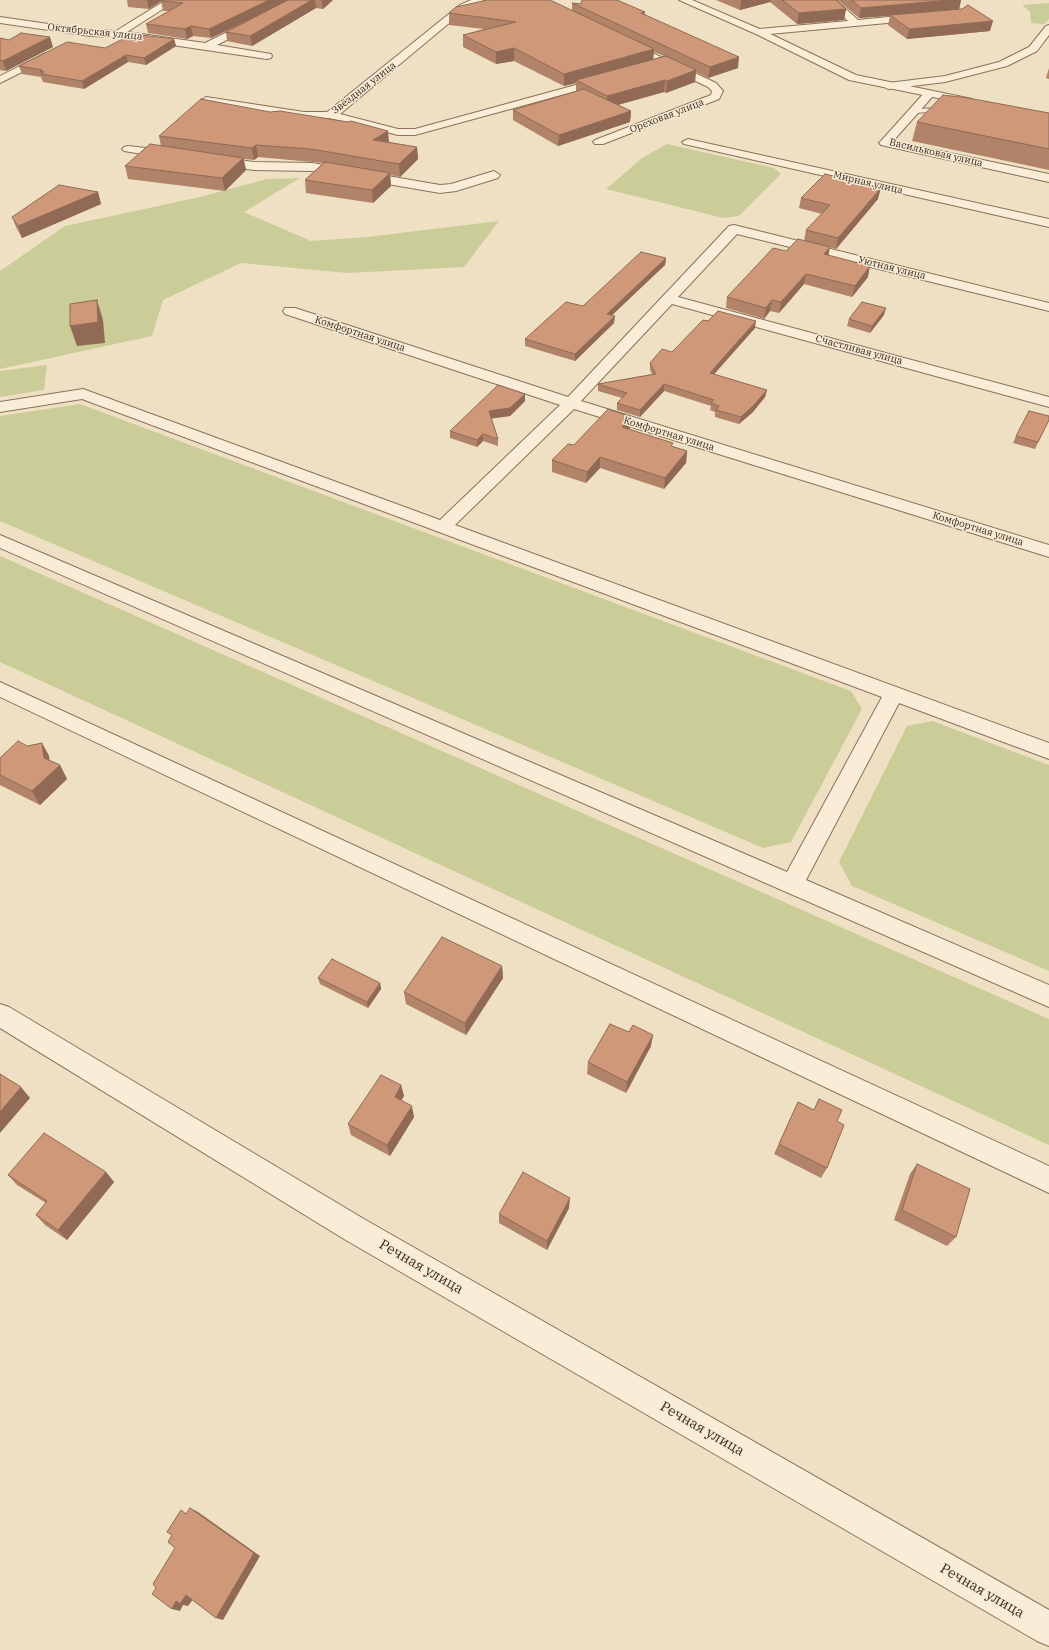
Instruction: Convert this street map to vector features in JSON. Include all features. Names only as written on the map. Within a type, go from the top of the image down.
[{"type":"street","points":[[118,34],[172,0]]},
{"type":"street","points":[[206,46],[300,0]]},
{"type":"street","name":"Звёздная улица","points":[[206,100],[304,116],[329,115],[336,112],[463,7],[478,0]]},
{"type":"street","points":[[684,0],[759,32],[853,78],[981,104]]},
{"type":"street","points":[[830,0],[856,23]]},
{"type":"street","points":[[759,32],[927,16]]},
{"type":"street","name":"Октябрьская улица","points":[[0,20],[90,33],[118,34],[206,46]]},
{"type":"street","points":[[888,86],[945,79],[1003,64],[1033,49],[1049,28]]},
{"type":"street","points":[[72,42],[90,33]]},
{"type":"street","name":"Ореховая улица","points":[[599,142],[714,97],[718,91],[712,85],[617,40]]},
{"type":"street","points":[[206,46],[267,56]]},
{"type":"street","points":[[0,80],[52,52]]},
{"type":"street","points":[[651,67],[666,63]]},
{"type":"street","points":[[329,115],[398,132],[415,132],[613,78]]},
{"type":"street","name":"Васильковая улица","points":[[929,94],[885,143],[1049,178]]},
{"type":"street","name":"Мирная улица","points":[[688,142],[1049,224]]},
{"type":"street","points":[[128,149],[183,157]]},
{"type":"street","points":[[206,160],[254,166],[312,167],[440,189],[452,188],[494,175]]},
{"type":"street","name":"Уютная улица","points":[[670,299],[734,229],[1049,307]]},
{"type":"street","points":[[444,526],[571,403],[670,299]]},
{"type":"street","name":"Счастливая улица","points":[[670,299],[1049,402]]},
{"type":"street","name":"Комфортная улица","points":[[290,311],[571,403],[1049,551]]},
{"type":"street","points":[[0,407],[83,394],[444,526],[1049,751]]},
{"type":"street","points":[[0,541],[1049,996]]},
{"type":"street","points":[[0,689],[1049,1180]]},
{"type":"street","points":[[792,884],[894,694]]},
{"type":"street","name":"Речная улица","points":[[0,1015],[354,1229],[1049,1629]]},
{"type":"lane","points":[[914,111],[950,110]]},
{"type":"green space","points":[[1049,3],[1049,19],[1044,24],[1031,23],[1030,12],[1022,5]]},
{"type":"green space","points":[[667,144],[774,168],[781,174],[739,216],[723,218],[606,189],[642,158]]},
{"type":"green space","points":[[300,178],[244,212],[311,241],[367,237],[499,221],[464,267],[348,273],[241,263],[163,300],[152,336],[0,369],[0,271],[65,226],[200,197],[267,179]]},
{"type":"green space","points":[[47,365],[44,390],[0,397],[0,371]]},
{"type":"green space","points":[[80,404],[851,691],[862,709],[791,842],[763,848],[0,521],[0,416]]},
{"type":"green space","points":[[0,556],[1049,1019],[1049,1145],[0,662]]},
{"type":"green space","points":[[932,721],[1049,765],[1049,971],[852,886],[839,862],[907,726]]},
{"type":"building","points":[[269,0],[209,29],[191,26],[185,29],[146,24],[183,3],[161,1]]},
{"type":"building","points":[[288,0],[312,0],[250,36],[226,32]]},
{"type":"building","points":[[487,0],[550,0],[654,49],[564,74],[514,48],[496,52],[463,35],[516,22],[449,13],[456,7]]},
{"type":"building","points":[[582,0],[617,0],[645,12],[641,13],[739,57],[710,67],[572,3],[581,4]]},
{"type":"building","points":[[782,0],[836,0],[846,9],[799,13]]},
{"type":"building","points":[[852,0],[950,0],[861,8]]},
{"type":"building","points":[[968,5],[993,21],[909,29],[890,15],[962,9]]},
{"type":"building","points":[[21,33],[50,37],[3,61],[0,60],[0,38],[9,40]]},
{"type":"building","points":[[133,34],[174,39],[144,58],[126,55],[82,81],[41,74],[44,72],[40,71],[42,70],[19,66],[67,42],[105,48]]},
{"type":"building","points":[[666,56],[696,70],[667,81],[665,80],[607,96],[576,80]]},
{"type":"building","points":[[584,89],[631,111],[559,135],[513,110]]},
{"type":"building","points":[[943,95],[968,98],[1049,113],[1049,149],[917,122]]},
{"type":"building","points":[[201,99],[270,112],[280,111],[348,122],[351,121],[388,131],[373,140],[417,147],[399,164],[311,149],[256,145],[252,148],[159,136]]},
{"type":"building","points":[[150,144],[243,158],[222,178],[125,166]]},
{"type":"building","points":[[325,162],[390,173],[372,190],[305,180]]},
{"type":"building","points":[[825,174],[881,188],[838,238],[806,230],[830,205],[801,198]]},
{"type":"building","points":[[59,185],[98,192],[18,226],[12,217]]},
{"type":"building","points":[[798,239],[830,247],[824,254],[870,266],[855,286],[806,274],[781,302],[772,300],[766,308],[727,297],[773,248],[786,251]]},
{"type":"building","points":[[641,252],[666,258],[607,314],[615,316],[575,354],[525,339],[566,302],[583,306]]},
{"type":"building","points":[[97,300],[98,322],[70,326],[70,304]]},
{"type":"building","points":[[862,302],[886,308],[872,326],[849,319]]},
{"type":"building","points":[[718,311],[756,321],[710,373],[767,390],[741,417],[716,410],[719,406],[711,403],[714,400],[664,384],[640,410],[617,403],[627,393],[598,384],[656,374],[650,363],[662,349],[672,352],[703,320],[708,321]]},
{"type":"building","points":[[498,385],[525,394],[510,408],[489,411],[498,439],[483,434],[477,440],[450,431]]},
{"type":"building","points":[[608,409],[631,417],[622,427],[673,443],[671,446],[687,451],[665,478],[600,457],[587,472],[552,460],[568,444],[574,445]]},
{"type":"building","points":[[1029,411],[1049,416],[1049,420],[1038,442],[1016,436]]},
{"type":"building","points":[[18,741],[27,746],[42,743],[44,758],[60,765],[32,791],[0,775],[0,758]]},
{"type":"building","points":[[442,937],[502,966],[465,1023],[404,992]]},
{"type":"building","points":[[332,959],[380,983],[367,1002],[318,978]]},
{"type":"building","points":[[610,1024],[629,1032],[633,1025],[653,1035],[627,1082],[588,1062]]},
{"type":"building","points":[[0,1074],[21,1087],[0,1112]]},
{"type":"building","points":[[381,1075],[401,1085],[395,1097],[412,1106],[387,1145],[348,1124]]},
{"type":"building","points":[[819,1099],[842,1110],[837,1121],[844,1125],[827,1168],[779,1144],[798,1102],[814,1110]]},
{"type":"building","points":[[44,1133],[106,1172],[58,1230],[36,1215],[47,1201],[8,1175]]},
{"type":"building","points":[[917,1164],[970,1189],[956,1237],[902,1210]]},
{"type":"building","points":[[523,1172],[570,1198],[547,1241],[499,1214]]},
{"type":"building","points":[[190,1508],[254,1553],[216,1618],[186,1595],[180,1604],[176,1601],[172,1609],[152,1594],[156,1588],[153,1584],[175,1548],[168,1542],[172,1535],[167,1532],[181,1510],[186,1514]]}]
